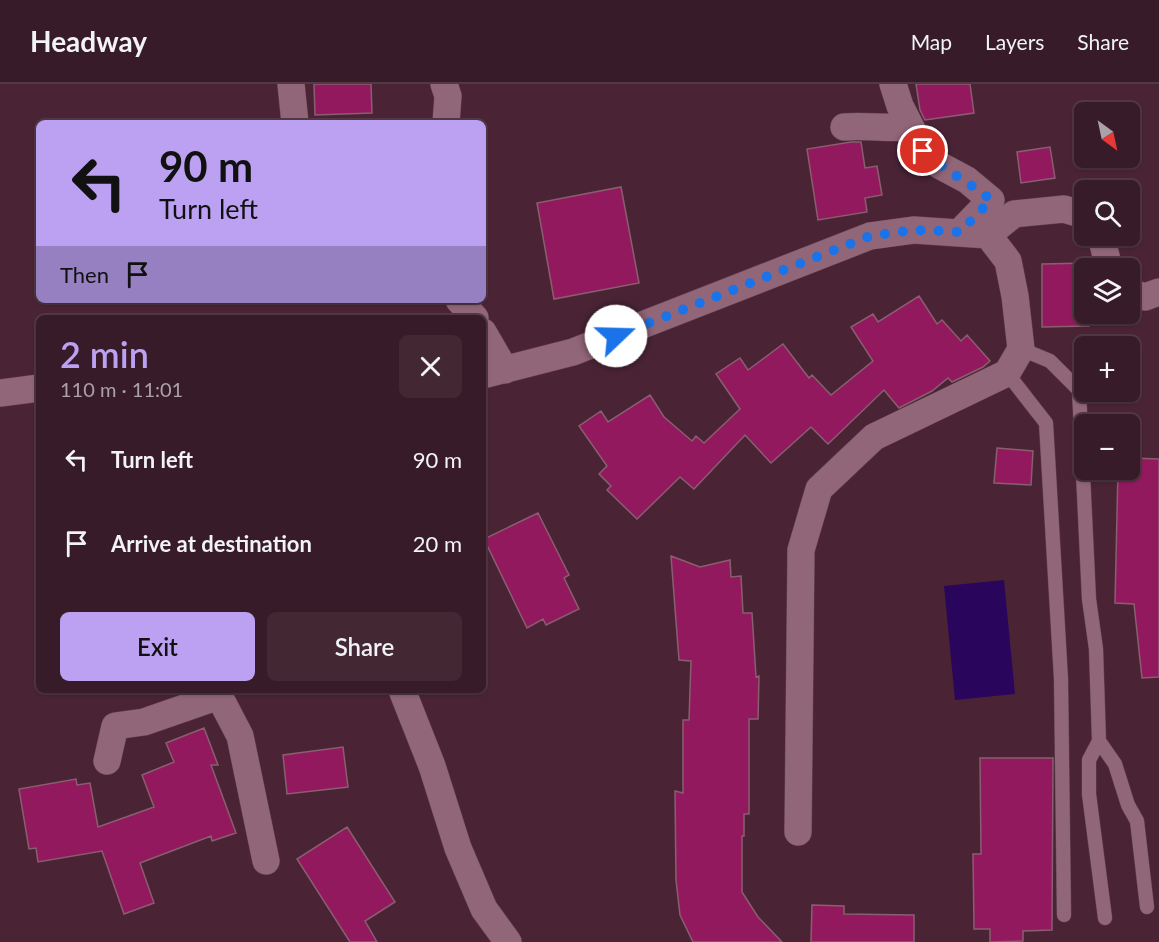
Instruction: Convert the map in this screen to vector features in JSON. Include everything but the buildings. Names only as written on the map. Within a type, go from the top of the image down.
[{"type":"street","points":[[291,84],[295,120]]},
{"type":"street","points":[[444,84],[448,96],[446,120]]},
{"type":"street","points":[[893,84],[909,127],[923,151],[967,180],[991,200],[960,232]]},
{"type":"street","points":[[844,128],[909,127]]},
{"type":"street","points":[[486,343],[494,372],[573,352],[870,236],[914,230],[988,235],[1014,214],[1064,209],[1074,212]]},
{"type":"street","points":[[798,832],[801,550],[819,489],[874,437],[1007,373],[1021,349],[1008,261],[988,235]]},
{"type":"street","points":[[1140,296],[1144,297],[1159,292]]},
{"type":"street","points":[[462,303],[472,315]]},
{"type":"street","points":[[0,393],[36,388]]},
{"type":"street","points":[[107,761],[115,726],[144,722],[218,693],[240,736],[266,861]]},
{"type":"street","points":[[403,693],[432,766],[458,848],[479,899],[508,942]]},
{"type":"lane","points":[[1021,349],[1050,361],[1079,390],[1089,600],[1096,649],[1099,741],[1089,760],[1089,794],[1105,918]]},
{"type":"lane","points":[[1007,373],[1046,423],[1061,679],[1064,915]]},
{"type":"lane","points":[[1099,741],[1115,764],[1128,805],[1137,821],[1147,907]]},
{"type":"shaded area","points":[[1004,580],[1015,694],[955,700],[944,586]]},
{"type":"route","points":[[616,336],[870,236],[914,230],[960,232],[991,200],[967,180],[939,165],[923,151]]}]
